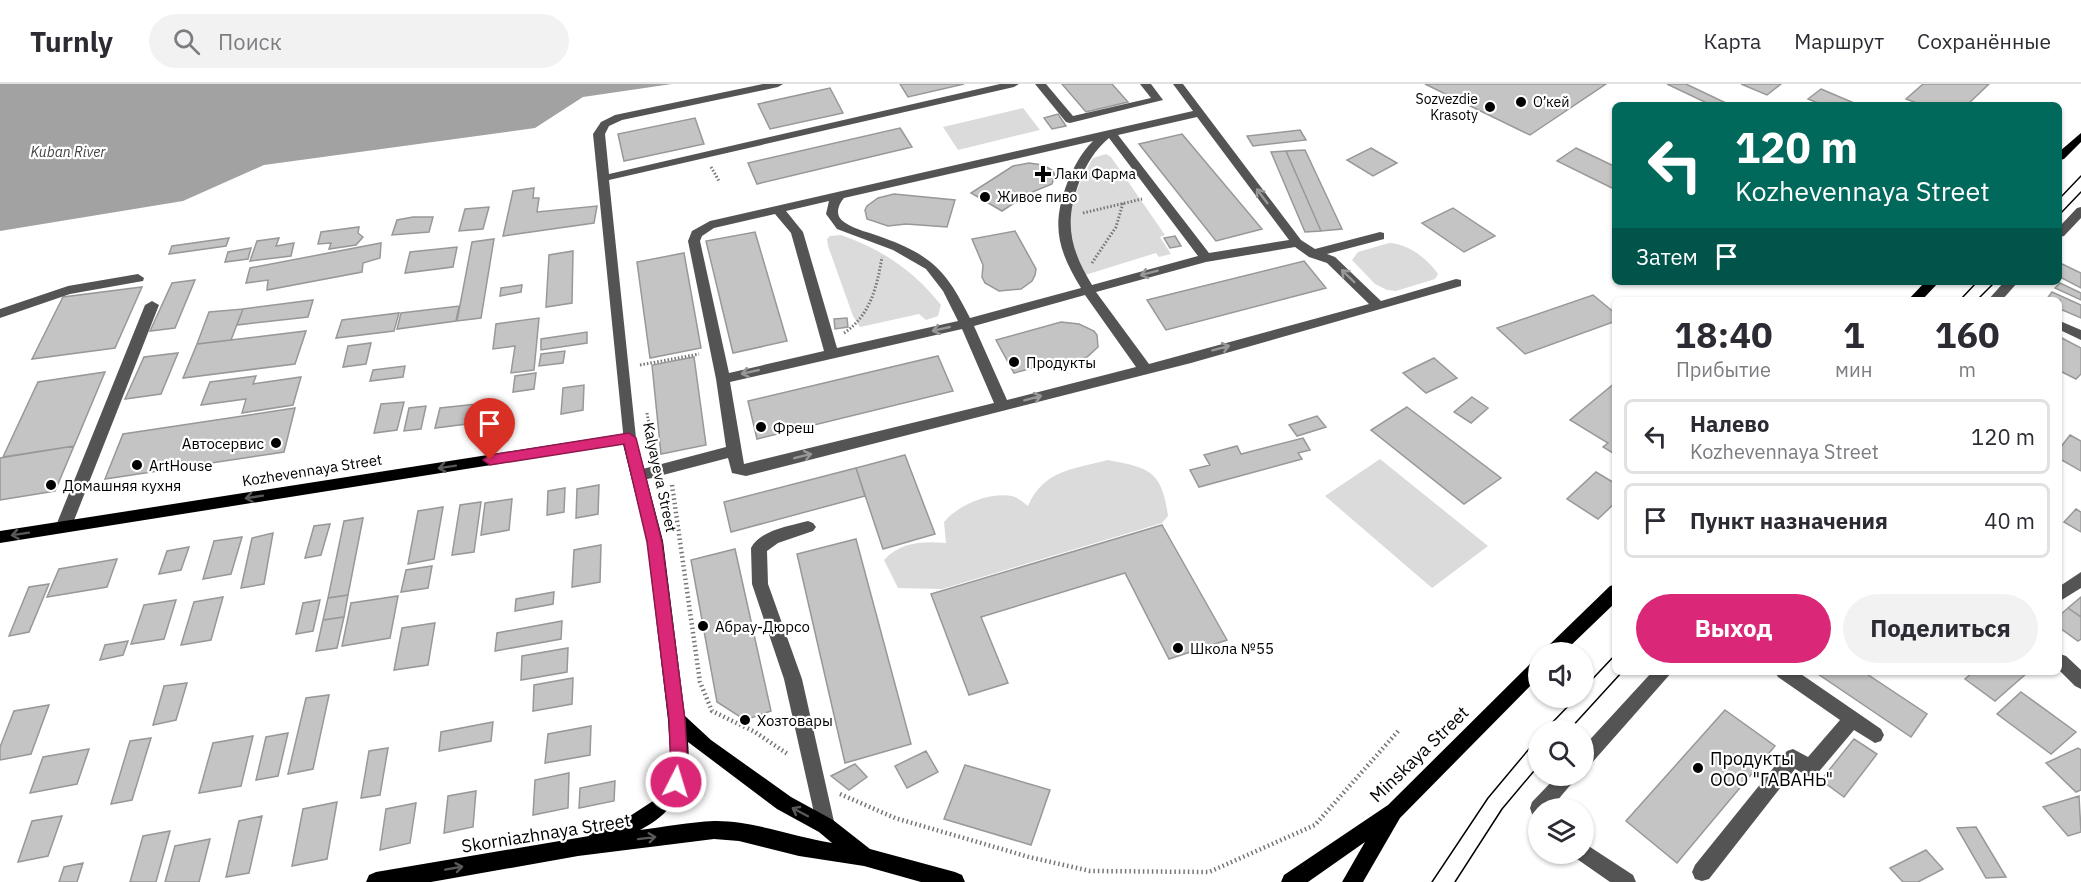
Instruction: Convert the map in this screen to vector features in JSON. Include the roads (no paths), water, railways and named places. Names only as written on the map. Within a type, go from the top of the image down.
[{"type":"main road","points":[[2062,155],[2081,136]]},
{"type":"main road","points":[[1917,297],[1930,285]]},
{"type":"main road","name":"Kalyayeva Street","points":[[578,847],[639,822],[662,806],[672,794],[680,770],[677,720],[655,542],[629,438]]},
{"type":"main road","name":"Kozhevennaya Street","points":[[0,537],[629,438]]},
{"type":"main road","points":[[1563,642],[1612,595]]},
{"type":"main road","name":"Minskaya Street","points":[[1291,882],[1395,811],[1528,677]]},
{"type":"main road","points":[[677,720],[705,746],[784,803],[826,826],[865,857],[955,882]]},
{"type":"main road","points":[[1352,882],[1395,811]]},
{"type":"main road","name":"Skorniazhnaya Street","points":[[376,882],[578,847],[714,830],[739,832],[799,847],[865,857]]},
{"type":"street","name":"Kalyayeva Street","points":[[629,438],[599,134],[605,124],[619,117],[778,84]]},
{"type":"street","points":[[605,178],[1014,84]]},
{"type":"street","points":[[1040,84],[1070,120],[1158,100],[1145,84]]},
{"type":"street","points":[[1178,84],[1298,243],[1313,254],[1331,260],[1378,306]]},
{"type":"street","points":[[1199,112],[779,211],[710,225],[696,234],[694,241],[723,378],[737,469],[746,470],[1002,406],[1378,306],[1456,283]]},
{"type":"street","points":[[1110,132],[1089,148],[1068,195],[1063,218],[1068,250],[1085,284],[1145,369]]},
{"type":"street","points":[[1110,132],[1206,258]]},
{"type":"street","points":[[1047,147],[1076,155],[1081,164]]},
{"type":"street","points":[[840,195],[832,203],[833,219],[841,226],[903,249],[932,267],[965,324],[1002,406]]},
{"type":"street","points":[[779,211],[797,232],[832,354]]},
{"type":"street","points":[[2062,231],[2081,211]]},
{"type":"street","points":[[1313,254],[1380,236]]},
{"type":"street","points":[[723,378],[965,324],[1085,284],[1206,258],[1298,243]]},
{"type":"street","points":[[0,314],[68,290],[138,278]]},
{"type":"street","points":[[2001,297],[2010,285]]},
{"type":"street","points":[[63,528],[152,305]]},
{"type":"street","points":[[2062,326],[2081,335]]},
{"type":"street","points":[[640,475],[733,451]]},
{"type":"street","points":[[808,527],[773,538],[759,548],[760,584],[793,679],[826,826]]},
{"type":"street","points":[[2062,593],[2081,579]]},
{"type":"street","points":[[2062,663],[2081,681]]},
{"type":"street","points":[[1594,748],[1660,675]]},
{"type":"street","points":[[1788,675],[1875,735]]},
{"type":"street","points":[[1702,872],[1793,757],[1810,769],[1852,719]]},
{"type":"street","points":[[1551,798],[1561,786]]},
{"type":"street","points":[[1594,859],[1626,882]]},
{"type":"water","name":"Kuban River","points":[[0,84],[672,84],[583,97],[535,128],[264,165],[183,201],[0,231]]},
{"type":"tram line","points":[[2062,196],[2081,176]]},
{"type":"tram line","points":[[2062,212],[2081,192]]},
{"type":"tram line","points":[[1963,297],[1974,285]]},
{"type":"tram line","points":[[1980,297],[1992,285]]},
{"type":"tram line","points":[[1594,677],[1612,658]]},
{"type":"tram line","points":[[1578,720],[1619,675]]},
{"type":"tram line","points":[[1555,720],[1566,708]]},
{"type":"tram line","points":[[1432,882],[1488,798],[1528,750]]},
{"type":"tram line","points":[[1455,882],[1502,809],[1528,778]]},
{"type":"place","name":"О’кей","points":[[1521,102]]},
{"type":"place","name":"Sozvezdie Krasoty","points":[[1490,107]]},
{"type":"place","name":"Лаки Фарма","points":[[1043,174]]},
{"type":"place","name":"Живое пиво","points":[[985,197]]},
{"type":"place","name":"Продукты","points":[[1014,362]]},
{"type":"place","name":"Фреш","points":[[761,427]]},
{"type":"place","name":"Автосервис","points":[[276,443]]},
{"type":"place","name":"ArtHouse","points":[[137,465]]},
{"type":"place","name":"Домашняя кухня","points":[[51,485]]},
{"type":"place","name":"Абрау-Дюрсо","points":[[703,626]]},
{"type":"place","name":"Школа №55","points":[[1178,648]]},
{"type":"place","name":"Хозтовары","points":[[745,720]]},
{"type":"place","name":"Продукты ООО \"ГАВАНЬ\"","points":[[1698,768]]}]
